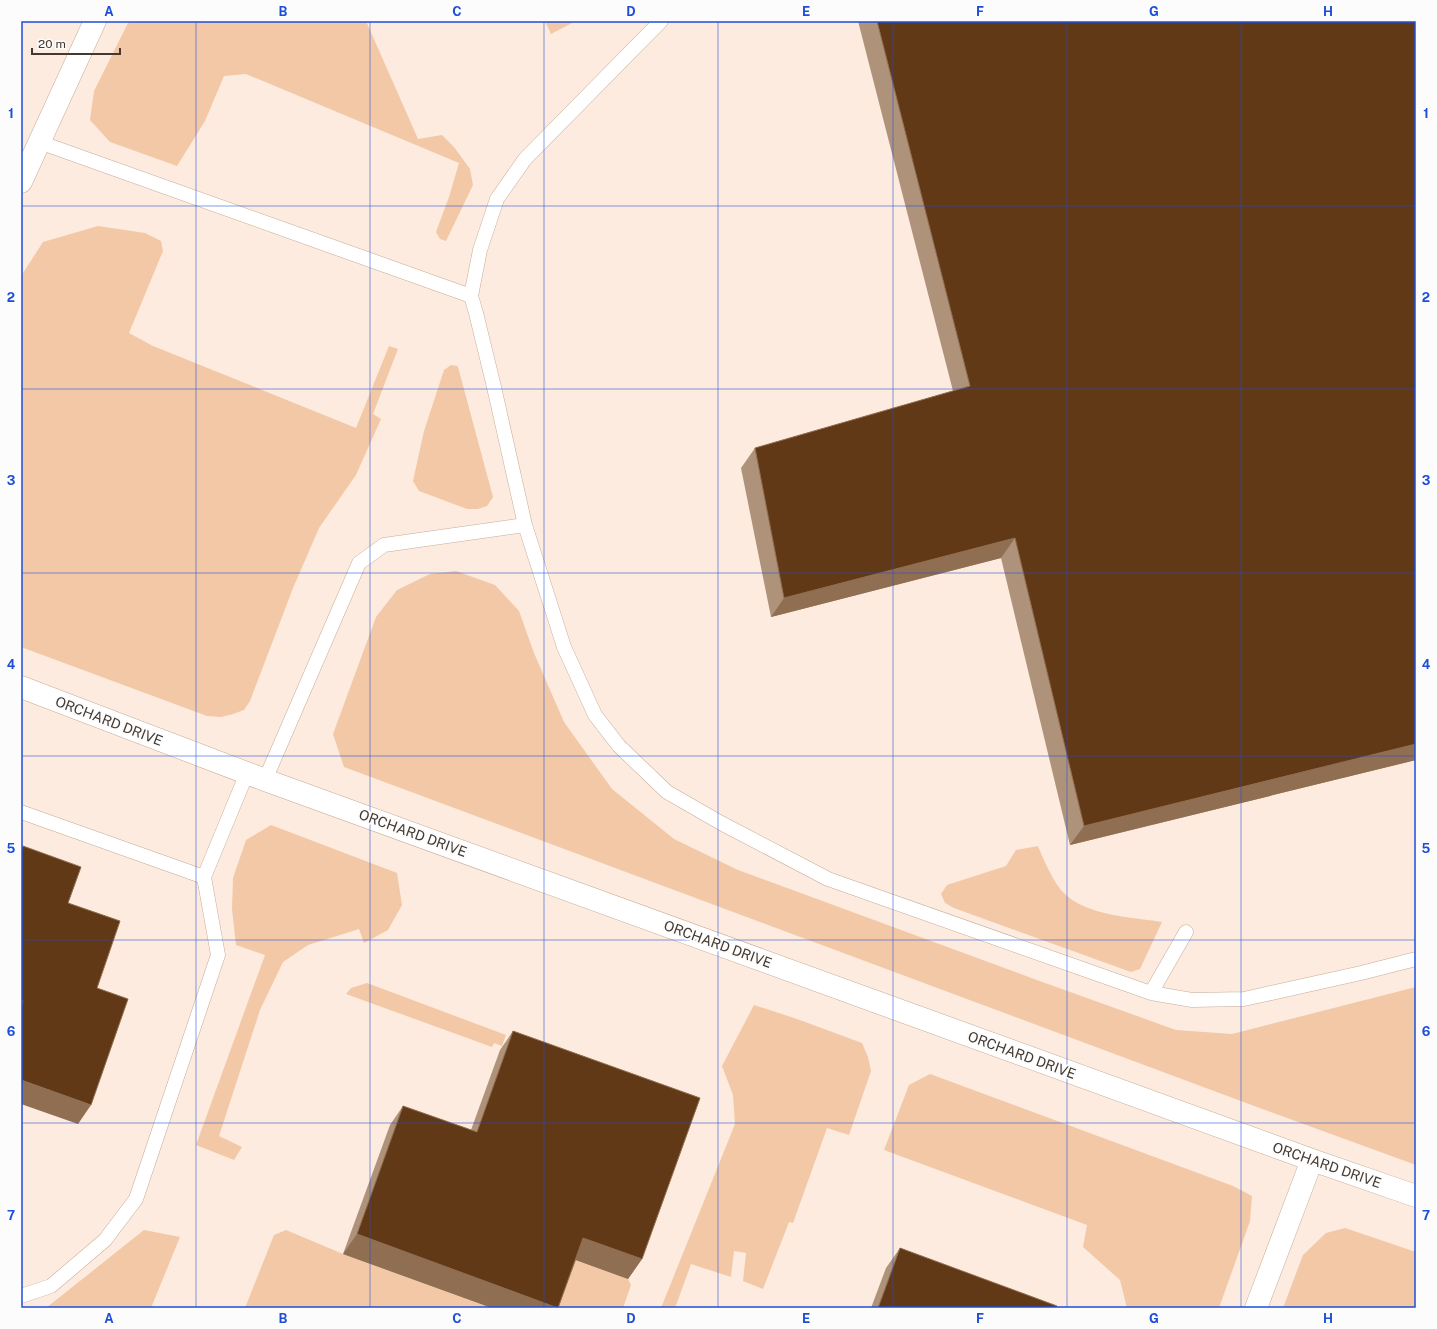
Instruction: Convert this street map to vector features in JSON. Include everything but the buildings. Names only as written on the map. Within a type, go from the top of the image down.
[{"type":"street","points":[[21,182],[95,21]]},
{"type":"street","name":"ORCHARD DRIVE","points":[[21,687],[256,776],[1312,1160],[1416,1196]]},
{"type":"street","points":[[1256,1308],[1312,1160]]},
{"type":"lane","points":[[661,21],[525,159],[497,199],[480,250],[471,296],[525,525],[564,647],[595,715],[619,746],[667,792],[721,823],[828,879],[1151,993],[1192,1000],[1244,999],[1416,959]]},
{"type":"lane","points":[[39,142],[471,296]]},
{"type":"lane","points":[[21,1296],[51,1286],[105,1240],[136,1199],[218,955],[204,877],[256,776],[359,563],[384,545],[525,525]]},
{"type":"lane","points":[[21,812],[204,877]]},
{"type":"lane","points":[[1151,993],[1186,932]]},
{"type":"shaded area","points":[[129,21],[366,21],[418,139],[442,135],[454,147],[470,169],[473,185],[446,241],[440,239],[436,232],[449,197],[459,163],[246,74],[224,76],[205,121],[177,166],[110,142],[90,120],[94,91]]},
{"type":"shaded area","points":[[545,21],[576,21],[551,34]]},
{"type":"shaded area","points":[[98,226],[145,233],[161,241],[163,251],[129,333],[153,346],[356,428],[389,346],[398,349],[373,414],[381,419],[356,475],[319,528],[293,588],[250,701],[244,710],[233,714],[221,717],[207,716],[21,647],[21,276],[43,242]]},
{"type":"shaded area","points":[[451,365],[458,367],[493,497],[487,506],[478,509],[467,509],[419,491],[413,481],[424,431],[444,370]]},
{"type":"shaded area","points":[[456,571],[495,585],[519,611],[534,653],[564,722],[612,789],[674,839],[738,870],[1176,1030],[1232,1034],[1416,987],[1416,1165],[344,767],[333,734],[376,617],[397,590],[430,574]]},
{"type":"shaded area","points":[[271,825],[397,873],[402,905],[388,930],[364,943],[359,929],[308,945],[283,962],[260,1010],[219,1136],[242,1147],[234,1160],[196,1145],[265,955],[236,945],[232,909],[233,878],[246,840]]},
{"type":"shaded area","points":[[1038,846],[1056,883],[1072,900],[1096,911],[1123,917],[1162,922],[1140,969],[1131,972],[954,908],[945,903],[941,894],[947,885],[1006,866],[1016,850]]},
{"type":"shaded area","points":[[367,983],[506,1035],[502,1046],[494,1043],[492,1047],[346,994],[351,988]]},
{"type":"shaded area","points":[[754,1005],[862,1043],[868,1057],[871,1071],[849,1135],[827,1128],[793,1223],[789,1222],[763,1289],[743,1281],[746,1253],[734,1251],[731,1277],[691,1264],[675,1308],[661,1308],[735,1124],[733,1095],[722,1066]]},
{"type":"shaded area","points":[[930,1074],[1233,1186],[1252,1196],[1250,1221],[1219,1308],[1127,1308],[1120,1280],[1083,1247],[1087,1225],[884,1150],[909,1085]]},
{"type":"shaded area","points":[[1345,1228],[1416,1252],[1416,1308],[1283,1308],[1303,1255],[1326,1233]]},
{"type":"shaded area","points":[[144,1230],[180,1237],[151,1308],[46,1308]]},
{"type":"shaded area","points":[[286,1230],[343,1254],[492,1308],[245,1308],[274,1235]]},
{"type":"shaded area","points":[[570,1258],[628,1279],[631,1285],[623,1308],[552,1308]]}]
